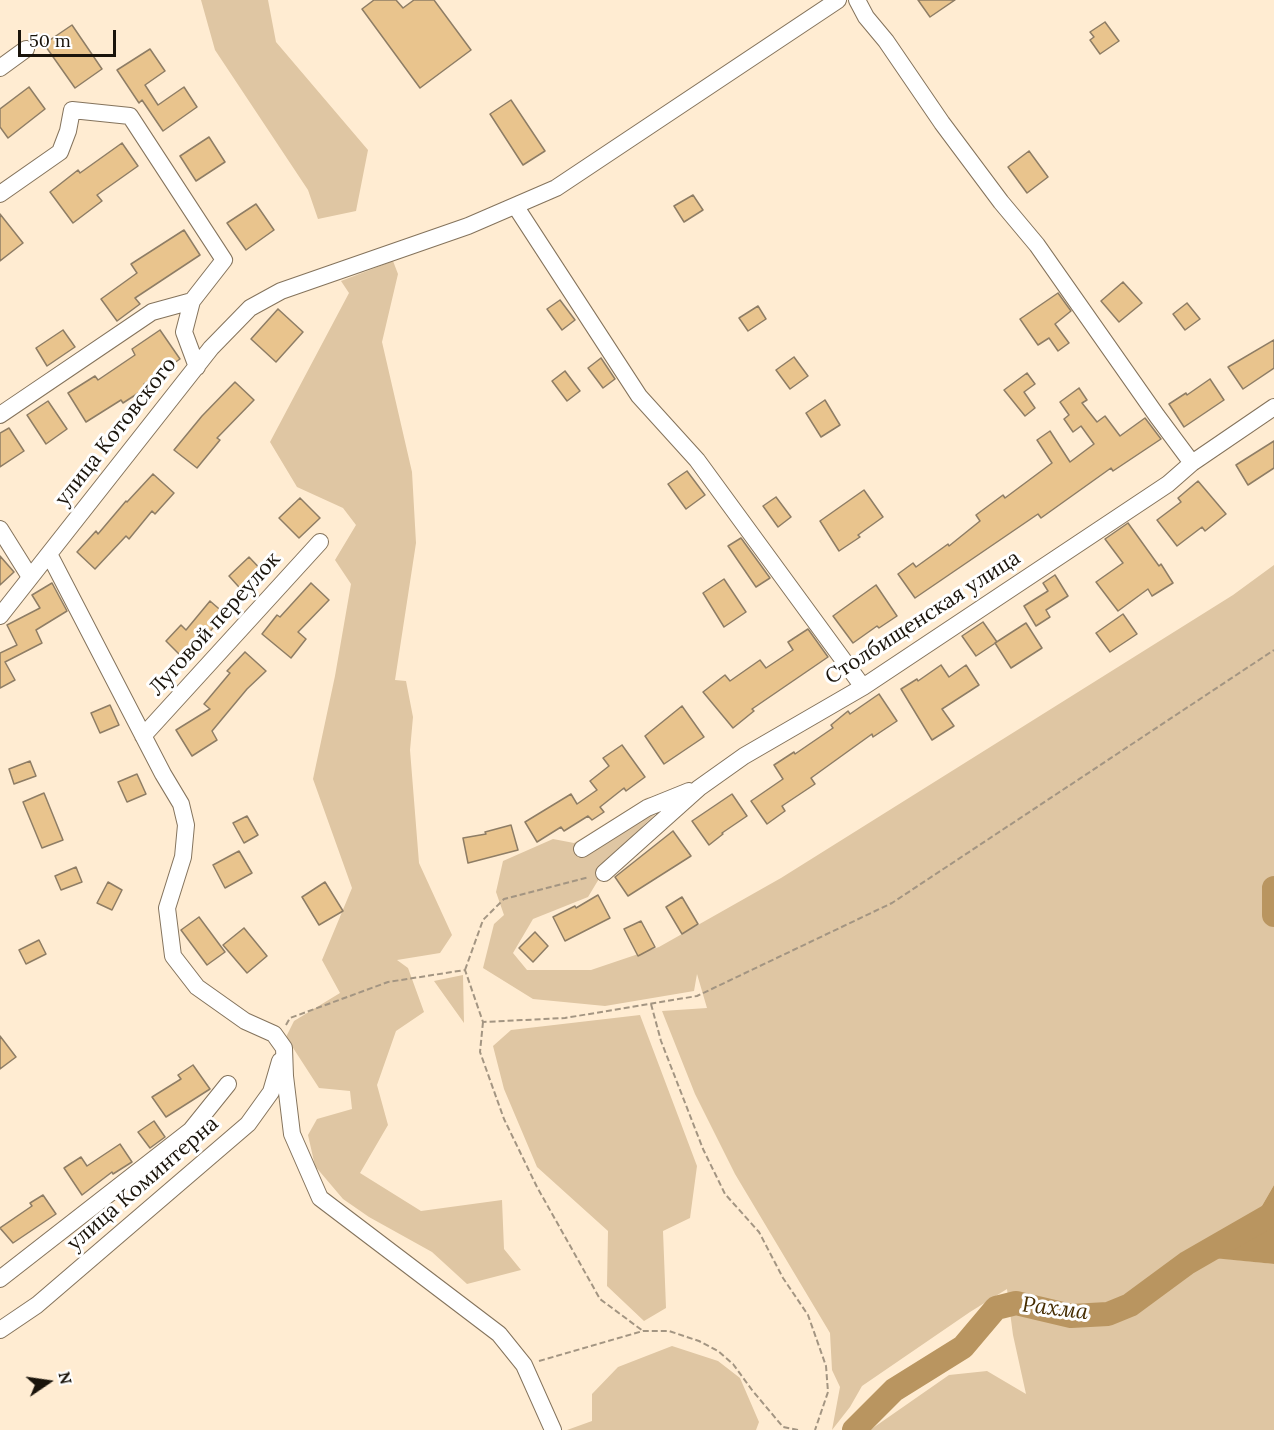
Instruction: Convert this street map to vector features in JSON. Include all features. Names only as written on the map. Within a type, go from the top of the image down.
[{"type":"street","name":"улица Котовского","points":[[0,616],[211,348],[250,308],[280,291],[468,226],[556,188],[838,0]]},
{"type":"street","points":[[858,0],[866,17],[886,41],[942,123],[1001,202],[1037,245],[1192,463]]},
{"type":"street","points":[[0,68],[26,49]]},
{"type":"street","points":[[0,194],[60,152],[68,131],[72,110],[130,116],[224,260],[192,301],[184,332],[196,367]]},
{"type":"street","points":[[516,207],[639,396],[697,460],[862,687]]},
{"type":"street","points":[[0,415],[152,312],[192,301]]},
{"type":"street","name":"Столбищенская улица","points":[[604,873],[699,788],[744,756],[862,687],[1168,484],[1192,463],[1274,407]]},
{"type":"street","points":[[0,528],[30,577]]},
{"type":"street","name":"Луговой переулок","points":[[143,736],[320,542]]},
{"type":"street","points":[[49,554],[143,736],[181,804],[186,825],[183,857],[168,908],[172,956],[197,987],[245,1021],[274,1034],[281,1045],[292,1134],[320,1198],[499,1334],[524,1365],[553,1430]]},
{"type":"street","points":[[582,849],[647,808],[699,788]]},
{"type":"street","name":"улица Коминтерна","points":[[0,1330],[37,1305],[248,1124],[271,1092],[281,1045]]},
{"type":"street","name":"улица Коминтерна","points":[[1,1276],[191,1130],[228,1084]]},
{"type":"path","points":[[483,1022],[565,1018],[697,996],[892,903],[1274,650]]},
{"type":"path","points":[[604,873],[504,899],[483,920],[465,970],[483,1022],[480,1052],[504,1119],[537,1187],[600,1299],[644,1331]]},
{"type":"path","points":[[281,1045],[290,1018],[388,982],[465,970]]},
{"type":"path","points":[[651,1004],[660,1041],[703,1149],[725,1194],[759,1232],[783,1278],[808,1316],[826,1366],[828,1392],[815,1430]]},
{"type":"path","points":[[524,1365],[644,1331],[669,1331],[699,1341],[718,1351],[733,1364],[783,1427],[798,1430]]},
{"type":"shaded area","points":[[201,0],[268,0],[276,42],[368,150],[356,211],[318,219],[308,190],[215,50]]},
{"type":"shaded area","points":[[393,261],[398,274],[382,342],[412,472],[416,543],[395,680],[406,681],[413,717],[410,750],[419,863],[452,935],[440,953],[397,960],[408,968],[424,1012],[396,1031],[377,1085],[388,1125],[360,1173],[421,1211],[502,1200],[504,1249],[521,1270],[467,1284],[432,1252],[369,1217],[343,1199],[315,1166],[308,1135],[317,1119],[352,1109],[350,1091],[319,1088],[286,1037],[294,1021],[340,993],[322,960],[352,888],[313,779],[335,676],[351,584],[335,560],[356,525],[343,508],[297,487],[270,442],[349,293],[341,281]]},
{"type":"shaded area","points":[[1274,565],[1274,1185],[1259,1211],[1184,1254],[1274,1264],[1274,1430],[870,1430],[949,1375],[987,1371],[1026,1394],[1013,1335],[1007,1289],[862,1386],[850,1407],[832,1430],[840,1387],[832,1370],[830,1333],[735,1174],[695,1094],[662,1011],[707,1008],[697,974],[694,991],[605,1006],[533,999],[483,968],[494,924],[504,915],[496,892],[503,861],[553,839],[574,843],[646,798],[678,792],[614,854],[588,897],[533,919],[513,953],[527,970],[591,970],[659,947],[781,878],[1233,595]]},
{"type":"shaded area","points":[[463,975],[464,1023],[434,981]]},
{"type":"shaded area","points":[[640,1015],[697,1166],[690,1218],[663,1231],[666,1308],[644,1321],[607,1286],[608,1231],[537,1167],[504,1089],[493,1046],[511,1030]]},
{"type":"shaded area","points":[[1274,1185],[1274,1264],[1183,1255],[1259,1211]]},
{"type":"shaded area","points":[[672,1346],[718,1361],[740,1378],[759,1422],[756,1430],[567,1430],[592,1421],[592,1394],[618,1367]]},
{"type":"building","points":[[374,0],[396,0],[403,8],[414,0],[434,0],[471,50],[420,88],[362,9]]},
{"type":"building","points":[[918,0],[955,0],[930,17]]},
{"type":"building","points":[[1105,22],[1119,41],[1100,54],[1090,40],[1094,37],[1090,32]]},
{"type":"building","points":[[72,25],[102,69],[75,88],[44,44]]},
{"type":"building","points":[[150,49],[165,71],[145,85],[158,105],[184,87],[197,107],[163,131],[142,100],[139,103],[117,70]]},
{"type":"building","points":[[29,87],[45,109],[8,138],[0,127],[0,109]]},
{"type":"building","points":[[511,100],[545,151],[523,165],[490,114]]},
{"type":"building","points":[[209,137],[225,162],[196,181],[180,156]]},
{"type":"building","points":[[122,143],[138,166],[97,195],[102,201],[73,223],[50,192],[78,170],[80,173]]},
{"type":"building","points":[[1029,151],[1048,177],[1027,193],[1008,167]]},
{"type":"building","points":[[693,195],[703,210],[684,222],[674,206]]},
{"type":"building","points":[[256,204],[274,230],[246,250],[227,223]]},
{"type":"building","points":[[0,214],[23,243],[0,261]]},
{"type":"building","points":[[184,230],[200,255],[135,298],[140,304],[117,321],[101,299],[137,273],[131,264]]},
{"type":"building","points":[[1123,282],[1142,303],[1119,322],[1101,301]]},
{"type":"building","points":[[1058,293],[1071,311],[1055,324],[1069,343],[1058,351],[1049,338],[1038,345],[1020,319]]},
{"type":"building","points":[[560,300],[575,320],[562,330],[547,309]]},
{"type":"building","points":[[1187,303],[1200,319],[1185,330],[1173,314]]},
{"type":"building","points":[[758,306],[766,319],[748,331],[739,318]]},
{"type":"building","points":[[278,309],[303,332],[276,362],[251,339]]},
{"type":"building","points":[[63,330],[75,347],[47,366],[36,348]]},
{"type":"building","points":[[160,330],[180,359],[144,384],[146,388],[123,403],[121,400],[86,422],[68,393],[95,376],[98,380],[135,355],[132,349]]},
{"type":"building","points":[[1274,340],[1274,368],[1243,389],[1228,367]]},
{"type":"building","points":[[794,357],[808,376],[790,389],[776,370]]},
{"type":"building","points":[[601,358],[615,379],[603,388],[588,368]]},
{"type":"building","points":[[565,371],[580,391],[567,401],[552,381]]},
{"type":"building","points":[[1027,373],[1035,384],[1024,392],[1035,408],[1025,416],[1004,390]]},
{"type":"building","points":[[1210,379],[1224,400],[1184,427],[1169,404]]},
{"type":"building","points":[[235,382],[254,400],[217,438],[220,440],[197,468],[174,450],[202,416]]},
{"type":"building","points":[[1079,388],[1087,400],[1082,403],[1097,422],[1105,416],[1120,436],[1145,418],[1161,439],[1113,471],[1111,468],[1041,518],[1038,514],[915,598],[898,574],[913,563],[916,567],[948,544],[949,546],[980,521],[976,515],[1003,495],[1005,498],[1052,463],[1037,440],[1050,431],[1070,462],[1094,444],[1081,426],[1073,432],[1064,419],[1069,415],[1060,402]]},
{"type":"building","points":[[825,400],[840,425],[821,437],[806,413]]},
{"type":"building","points":[[48,401],[67,429],[46,444],[27,415]]},
{"type":"building","points":[[9,428],[24,451],[0,467],[0,433]]},
{"type":"building","points":[[1274,441],[1274,468],[1248,485],[1236,465]]},
{"type":"building","points":[[687,471],[705,495],[686,509],[668,484]]},
{"type":"building","points":[[153,474],[174,493],[155,514],[152,511],[129,539],[126,536],[95,569],[77,552],[96,531],[98,534]]},
{"type":"building","points":[[1198,481],[1226,514],[1205,531],[1202,527],[1177,546],[1157,520],[1181,502],[1178,498]]},
{"type":"building","points":[[864,490],[883,517],[839,551],[820,521]]},
{"type":"building","points":[[776,497],[791,517],[778,527],[763,506]]},
{"type":"building","points":[[300,498],[320,518],[299,538],[279,518]]},
{"type":"building","points":[[1128,523],[1159,566],[1161,564],[1173,583],[1152,596],[1148,589],[1118,611],[1096,582],[1123,563],[1105,539]]},
{"type":"building","points":[[741,538],[770,578],[756,587],[728,546]]},
{"type":"building","points":[[0,556],[14,572],[0,585]]},
{"type":"building","points":[[249,557],[267,576],[247,596],[229,576]]},
{"type":"building","points":[[1055,575],[1068,596],[1046,610],[1050,617],[1036,626],[1024,606],[1048,591],[1043,583]]},
{"type":"building","points":[[724,579],[746,612],[724,627],[703,593]]},
{"type":"building","points":[[52,583],[67,611],[36,630],[42,643],[5,662],[15,680],[0,688],[0,653],[17,645],[7,625],[40,608],[32,595]]},
{"type":"building","points":[[311,583],[329,600],[298,632],[306,639],[291,658],[262,634],[277,615],[280,617]]},
{"type":"building","points":[[876,585],[897,616],[879,628],[877,626],[853,643],[833,616]]},
{"type":"building","points":[[210,601],[225,614],[200,643],[202,645],[186,661],[166,641],[181,625],[186,630]]},
{"type":"building","points":[[1123,614],[1137,634],[1110,652],[1096,633]]},
{"type":"building","points":[[983,622],[997,642],[976,656],[962,636]]},
{"type":"building","points":[[1026,623],[1042,648],[1011,668],[995,643]]},
{"type":"building","points":[[808,629],[828,657],[752,709],[754,711],[733,728],[703,692],[725,675],[730,681],[760,660],[766,668],[793,650],[788,642]]},
{"type":"building","points":[[245,652],[266,671],[247,689],[212,731],[217,740],[192,756],[176,730],[210,709],[204,704],[230,673],[227,671]]},
{"type":"building","points":[[941,665],[949,677],[966,665],[979,685],[942,709],[954,726],[932,740],[901,689],[917,679],[918,681]]},
{"type":"building","points":[[879,694],[897,721],[873,737],[872,734],[811,778],[815,784],[782,806],[785,811],[767,824],[751,801],[783,779],[774,765],[794,752],[795,754],[833,728],[831,725],[848,711],[850,714]]},
{"type":"building","points":[[110,705],[119,725],[100,733],[91,713]]},
{"type":"building","points":[[682,706],[704,737],[664,764],[645,736]]},
{"type":"building","points":[[622,745],[645,777],[626,791],[624,788],[600,807],[604,812],[592,820],[588,816],[564,831],[561,827],[537,842],[525,822],[571,794],[577,804],[597,790],[590,781],[609,766],[603,758]]},
{"type":"building","points":[[30,761],[36,776],[14,784],[9,769]]},
{"type":"building","points":[[137,774],[146,794],[127,802],[118,782]]},
{"type":"building","points":[[44,793],[63,840],[42,848],[23,802]]},
{"type":"building","points":[[732,794],[747,816],[709,845],[692,821]]},
{"type":"building","points":[[247,816],[258,835],[244,843],[233,823]]},
{"type":"building","points":[[511,825],[518,850],[468,863],[463,838],[486,834],[485,832]]},
{"type":"building","points":[[673,831],[691,856],[628,896],[615,877]]},
{"type":"building","points":[[239,851],[252,873],[225,888],[213,865]]},
{"type":"building","points":[[76,867],[82,882],[61,890],[55,876]]},
{"type":"building","points":[[108,882],[122,890],[112,910],[97,903]]},
{"type":"building","points":[[325,882],[343,911],[319,925],[302,897]]},
{"type":"building","points":[[598,895],[610,918],[565,941],[553,917],[575,906],[576,908]]},
{"type":"building","points":[[682,897],[698,924],[682,934],[666,907]]},
{"type":"building","points":[[199,917],[225,952],[207,965],[181,930]]},
{"type":"building","points":[[641,921],[655,947],[638,956],[624,929]]},
{"type":"building","points":[[244,928],[267,956],[247,973],[223,945]]},
{"type":"building","points":[[535,932],[548,946],[533,962],[519,948]]},
{"type":"building","points":[[39,940],[46,954],[26,964],[19,950]]},
{"type":"building","points":[[0,1036],[16,1057],[0,1069]]},
{"type":"building","points":[[193,1065],[210,1089],[166,1117],[152,1097],[181,1079],[178,1075]]},
{"type":"building","points":[[154,1121],[165,1137],[150,1148],[138,1132]]},
{"type":"building","points":[[120,1144],[132,1162],[113,1174],[112,1172],[82,1195],[64,1168],[81,1157],[87,1166]]},
{"type":"building","points":[[43,1195],[56,1214],[13,1243],[0,1228],[32,1206],[30,1203]]},
{"type":"waterway","name":"Рахма","points":[[1274,888],[1274,915]]},
{"type":"waterway","name":"Рахма","points":[[854,1430],[894,1390],[963,1347],[996,1308],[1016,1303],[1071,1316],[1108,1314],[1130,1305],[1187,1263],[1274,1213]]}]
